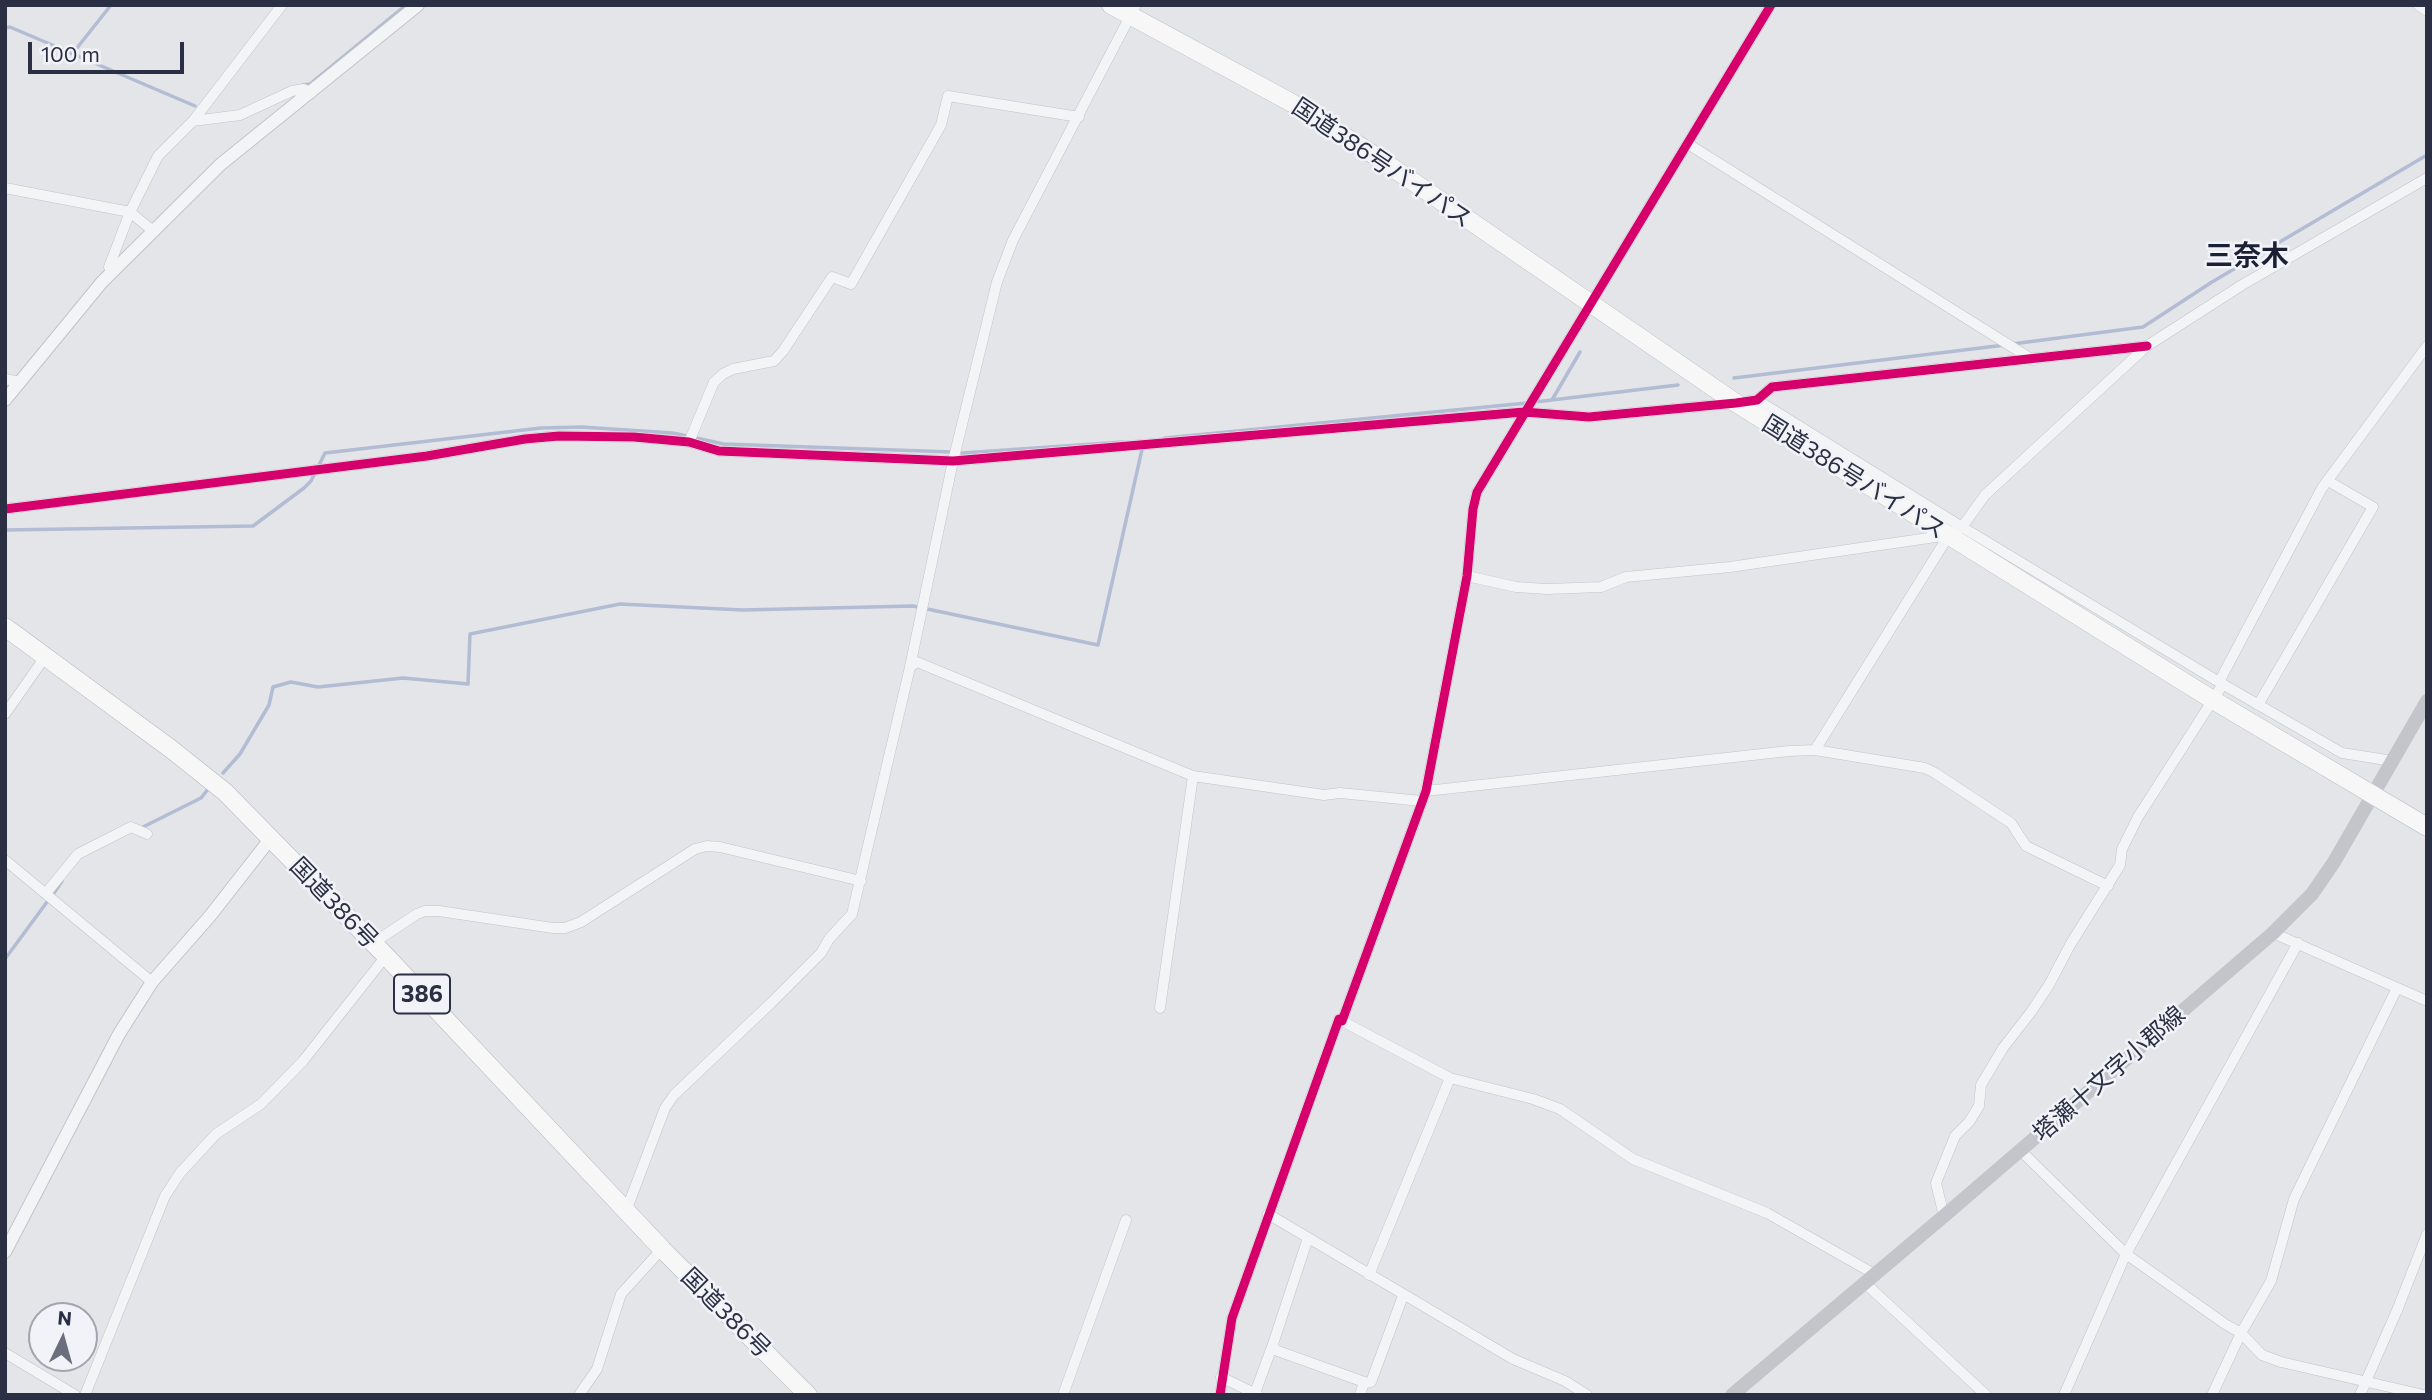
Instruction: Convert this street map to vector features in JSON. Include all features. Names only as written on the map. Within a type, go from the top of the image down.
[{"type":"highway","name":"国道386号バイパス","points":[[1111,5],[1133,10],[1292,103],[1374,155],[1736,403],[1955,531],[2213,700],[2427,827]]},
{"type":"highway","name":"国道386号","points":[[5,627],[214,783],[373,943],[662,1250],[808,1395]]},
{"type":"main road","name":"塔瀬十文字小郡線","points":[[1732,1395],[2273,933],[2312,894],[2334,862],[2427,701]]},
{"type":"street","points":[[111,273],[109,267],[130,212],[158,156],[193,121],[282,5]]},
{"type":"street","points":[[5,400],[111,273],[221,164],[418,5]]},
{"type":"street","points":[[1342,1021],[1424,796],[1467,576],[1477,492],[1589,303],[1691,146],[1771,5]]},
{"type":"street","points":[[2418,5],[2427,11]]},
{"type":"street","points":[[626,1211],[665,1108],[674,1095],[821,953],[852,914],[910,667],[953,461],[1003,265],[1013,240],[1080,117],[1133,10]]},
{"type":"street","points":[[193,121],[240,115],[292,91],[304,89],[311,93]]},
{"type":"street","points":[[689,442],[714,382],[733,369],[774,361],[832,277],[851,284],[941,125],[948,96],[1080,117]]},
{"type":"street","points":[[1691,146],[2034,360]]},
{"type":"street","points":[[1815,750],[1955,531],[1985,495],[2147,346],[2242,285],[2427,178]]},
{"type":"street","points":[[5,188],[130,212],[153,231]]},
{"type":"street","points":[[5,509],[426,456],[559,436],[634,437],[689,442],[719,451],[953,461],[1524,412],[1589,416],[1736,403],[1757,400],[1772,387],[2147,346]]},
{"type":"street","points":[[1944,1216],[1936,1183],[1955,1136],[1969,1122],[1979,1106],[1982,1086],[2003,1048],[2049,985],[2070,945],[2108,886],[2120,865],[2122,849],[2138,817],[2213,700],[2328,481],[2427,346]]},
{"type":"street","points":[[5,379],[20,382]]},
{"type":"street","points":[[1757,400],[1955,531],[2342,753],[2393,761]]},
{"type":"street","points":[[2258,705],[2373,507],[2328,481]]},
{"type":"street","points":[[1467,576],[1516,587],[1601,587],[1626,577],[1730,567],[1955,531]]},
{"type":"street","points":[[5,714],[45,657]]},
{"type":"street","points":[[910,667],[918,662],[1193,776],[1324,795],[1340,793],[1424,796],[1789,751],[1815,750],[1925,768],[2011,823],[2026,846],[2108,886]]},
{"type":"street","points":[[1160,1008],[1193,776]]},
{"type":"street","points":[[46,893],[78,854],[131,827],[146,834]]},
{"type":"street","points":[[5,1252],[119,1034],[152,982],[210,916],[271,838]]},
{"type":"street","points":[[373,943],[425,911],[565,928],[581,922],[695,849],[707,846],[860,881]]},
{"type":"street","points":[[5,859],[152,982]]},
{"type":"street","points":[[2273,933],[2427,1001]]},
{"type":"street","points":[[2064,1395],[2126,1254],[2298,943]]},
{"type":"street","points":[[85,1395],[164,1196],[180,1173],[216,1134],[261,1104],[303,1061],[386,957]]},
{"type":"street","points":[[2212,1395],[2241,1333],[2271,1281],[2294,1199],[2397,988]]},
{"type":"street","points":[[1220,1395],[1232,1318],[1339,1019],[1450,1078],[1533,1099],[1560,1109],[1633,1159],[1767,1213],[1871,1279],[1986,1395]]},
{"type":"street","points":[[1369,1275],[1450,1078]]},
{"type":"street","points":[[2020,1150],[2126,1254],[2241,1333],[2262,1355],[2281,1362],[2424,1395]]},
{"type":"street","points":[[1268,1214],[1513,1359],[1565,1381],[1587,1395]]},
{"type":"street","points":[[1063,1395],[1126,1220]]},
{"type":"street","points":[[2360,1395],[2427,1234]]},
{"type":"street","points":[[1222,1377],[1256,1394],[1308,1238]]},
{"type":"street","points":[[579,1395],[597,1369],[621,1294],[662,1250]]},
{"type":"street","points":[[1273,1344],[1275,1350],[1364,1382],[1371,1382],[1403,1296]]},
{"type":"street","points":[[5,1353],[75,1395]]},
{"type":"street","points":[[1360,1395],[1364,1382]]},
{"type":"waterway","points":[[73,53],[111,5]]},
{"type":"waterway","points":[[303,85],[310,84],[406,5]]},
{"type":"waterway","points":[[5,28],[10,27],[195,106]]},
{"type":"waterway","points":[[2012,344],[2143,327],[2212,282],[2427,155]]},
{"type":"waterway","points":[[1734,378],[2005,345]]},
{"type":"waterway","points":[[1552,400],[1580,352]]},
{"type":"waterway","points":[[1535,402],[1678,385]]},
{"type":"waterway","points":[[1165,438],[1527,403]]},
{"type":"waterway","points":[[5,530],[253,526],[311,481],[325,453],[541,428],[581,427],[673,433],[724,444],[952,452]]},
{"type":"waterway","points":[[962,453],[1123,442]]},
{"type":"waterway","points":[[223,773],[240,754],[269,705],[273,687],[291,682],[318,687],[403,678],[468,684],[470,634],[620,604],[743,610],[913,606],[1098,645],[1143,445]]},
{"type":"waterway","points":[[139,829],[201,798],[209,788]]},
{"type":"waterway","points":[[54,893],[62,881]]},
{"type":"waterway","points":[[5,959],[47,902]]},
{"type":"cycle path","points":[[1220,1395],[1232,1318],[1339,1019],[1342,1021],[1426,791],[1467,576],[1477,492],[1771,5]]},
{"type":"cycle path","points":[[5,509],[427,456],[525,439],[559,436],[634,437],[689,442],[719,451],[953,461],[1524,412],[1589,417],[1736,403],[1757,400],[1772,387],[2147,346]]},
{"type":"district","name":"三奈木","points":[[2247,256]]}]
